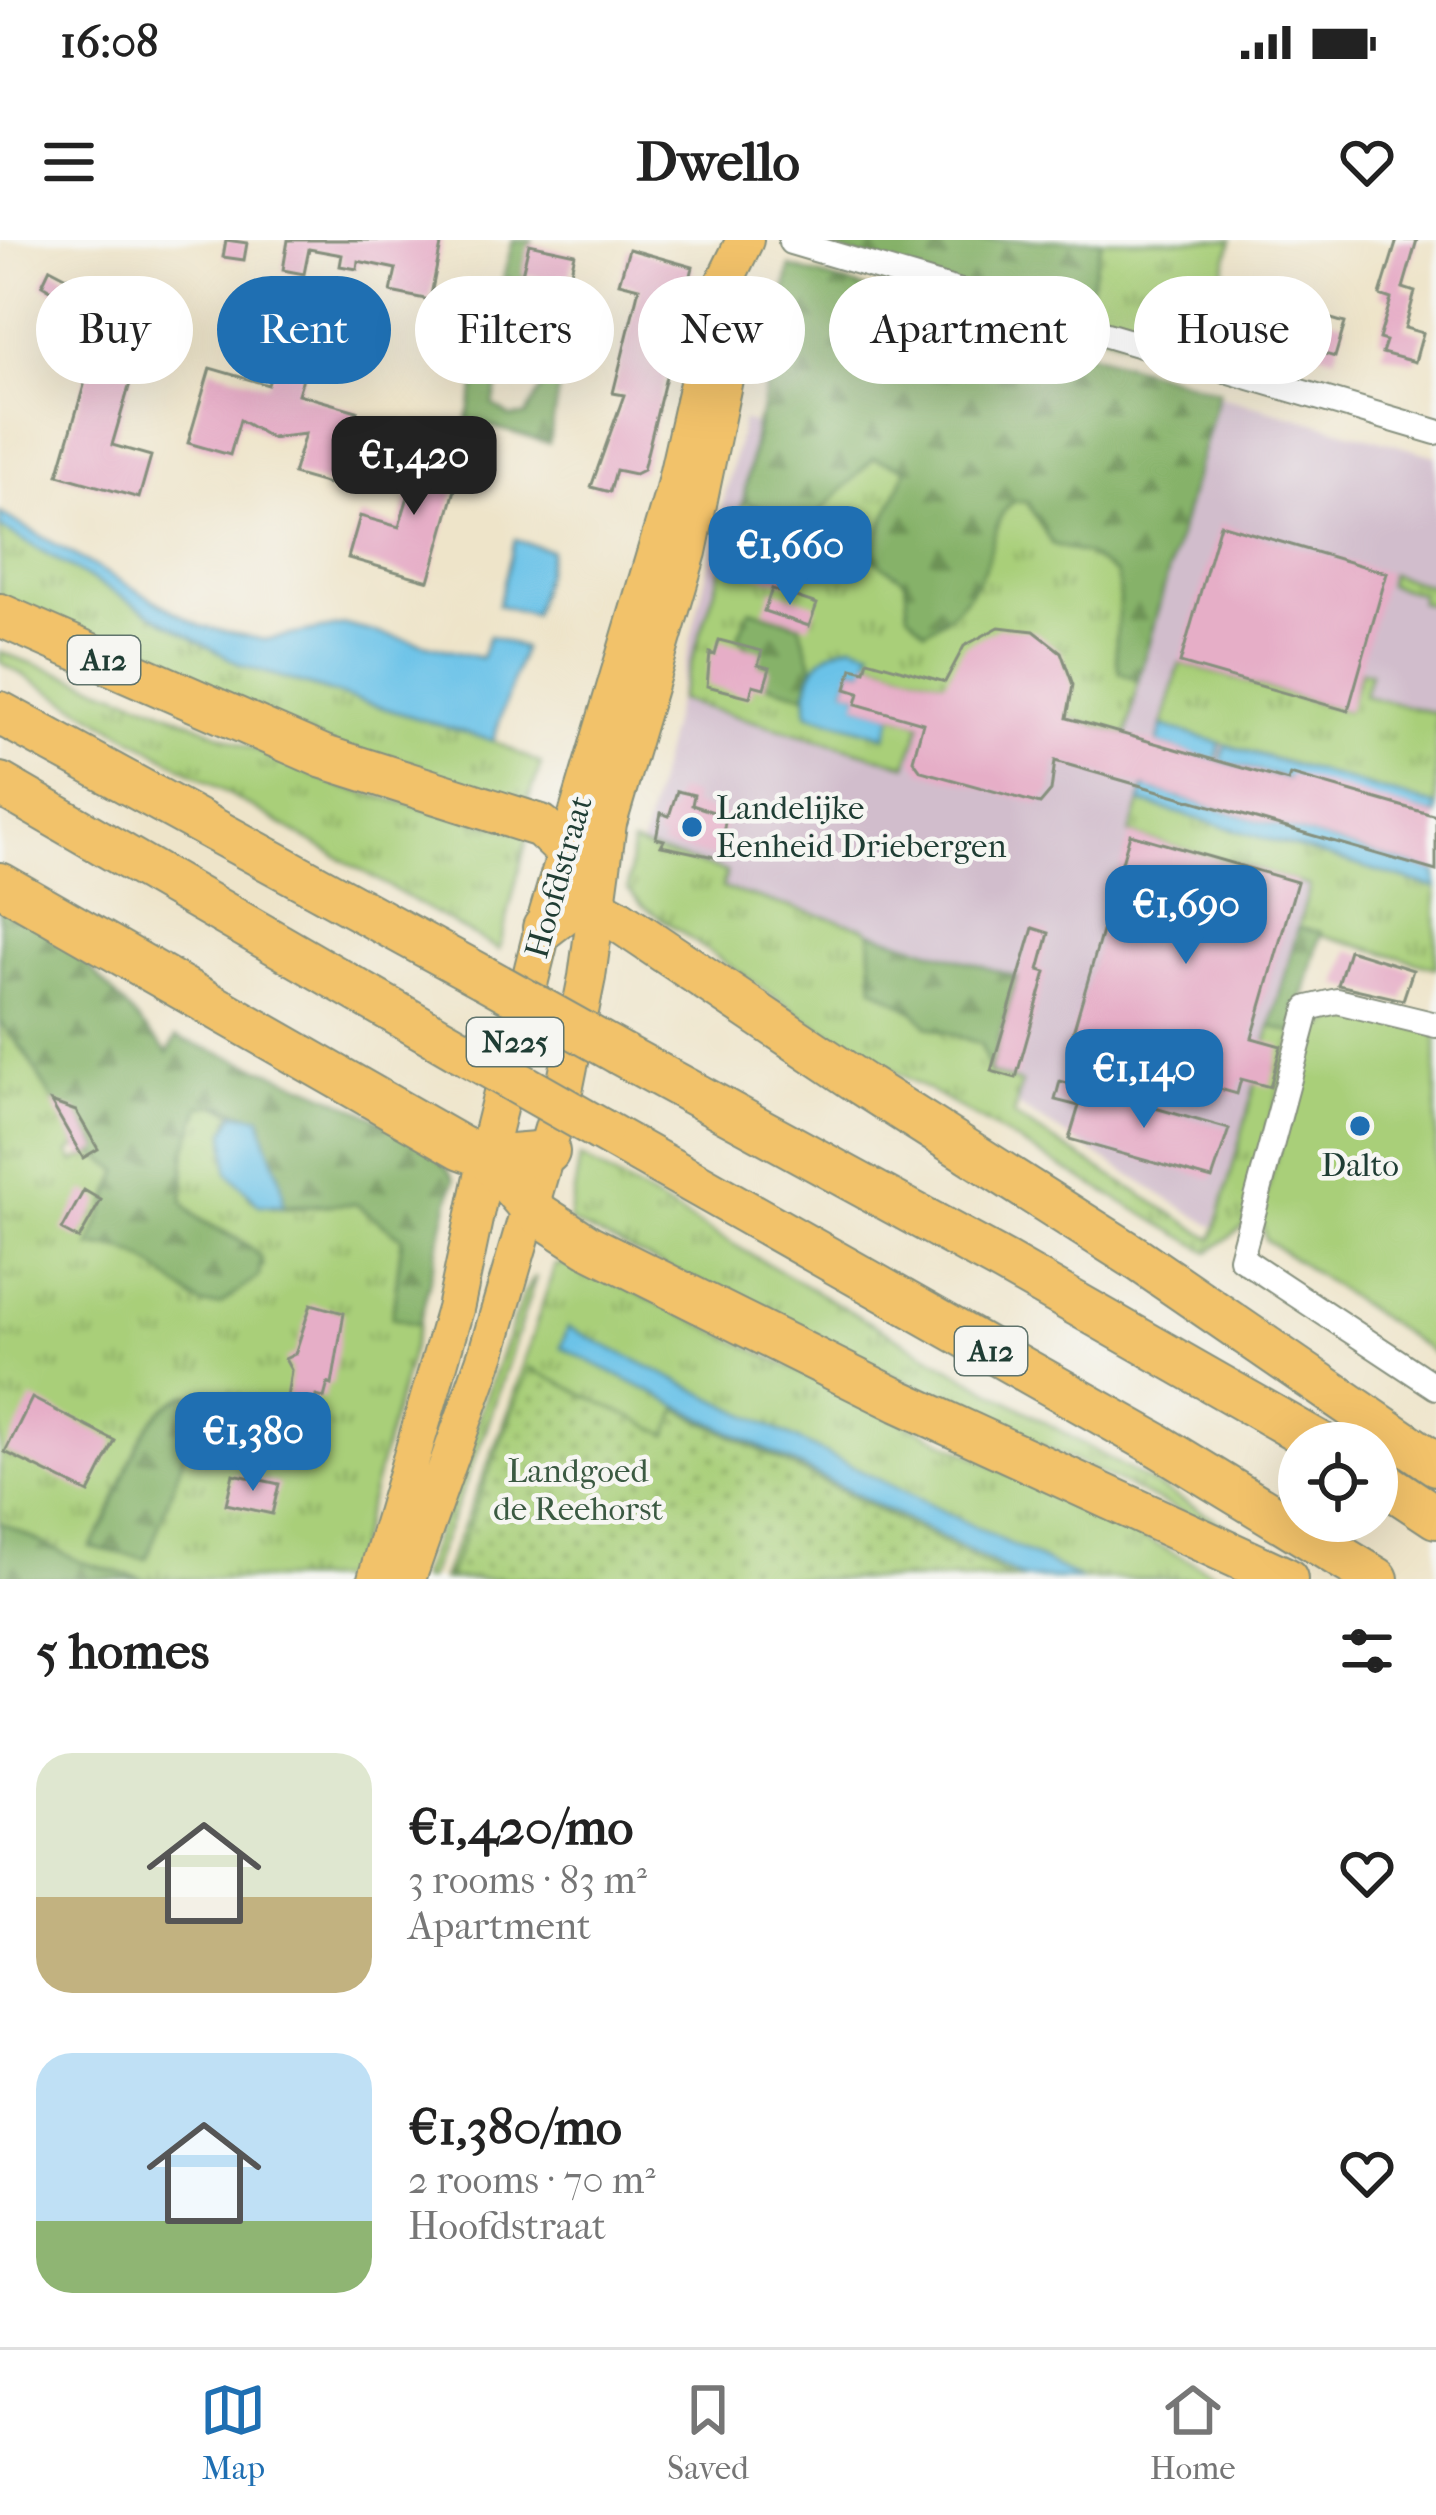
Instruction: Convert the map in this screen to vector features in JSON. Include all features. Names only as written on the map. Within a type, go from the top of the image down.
[{"type":"highway","name":"A12","points":[[0,615],[324,757],[560,833]]},
{"type":"highway","name":"A12","points":[[0,712],[1005,1263],[1283,1422]]},
{"type":"highway","name":"A12","points":[[0,784],[1156,1444],[1377,1579]]},
{"type":"highway","points":[[560,833],[596,908],[1139,1260],[1436,1464]]},
{"type":"highway","points":[[0,884],[487,1157],[531,1209]]},
{"type":"highway","points":[[544,928],[565,908],[596,908]]},
{"type":"highway","points":[[487,1157],[548,1152]]},
{"type":"highway","name":"A12","points":[[531,1209],[588,1246],[729,1318],[1286,1579]]},
{"type":"highway","points":[[1398,1492],[1436,1517]]},
{"type":"main road","name":"Hoofdstraat","points":[[376,1579],[455,1310],[544,928],[560,833],[673,494],[718,295],[743,245]]},
{"type":"main road","name":"Hoofdstraat","points":[[407,1579],[548,1152],[581,1016],[608,823],[697,518],[742,296],[743,245]]},
{"type":"street","points":[[791,242],[1436,432]]},
{"type":"street","points":[[1436,1025],[1337,1001],[1308,1009],[1241,1258],[1436,1387]]},
{"type":"shaded area","points":[[1203,391],[1436,456],[1436,924],[1310,887],[1214,1227],[636,870],[743,420],[1155,558]]},
{"type":"green space","points":[[513,240],[532,240],[523,276],[504,276]]},
{"type":"green space","points":[[807,240],[1102,240],[1093,276],[919,276]]},
{"type":"green space","points":[[1102,240],[1232,240],[1222,276],[1134,276],[1134,344],[1110,337],[1110,276],[1093,276]]},
{"type":"green space","points":[[790,267],[829,278],[829,384],[1110,384],[1110,359],[1134,366],[1134,384],[1195,384],[1219,391],[1138,681],[1120,673],[1117,661],[1116,574],[1088,555],[1052,544],[1027,502],[1015,501],[1007,508],[988,560],[967,597],[925,631],[908,613],[905,580],[873,559],[906,468],[874,458],[809,523],[743,502],[767,384],[805,384],[805,276],[788,276]]},
{"type":"green space","points":[[476,384],[498,384],[493,405],[510,417],[525,416],[544,384],[559,384],[549,443],[467,420]]},
{"type":"green space","points":[[757,420],[1027,502],[1052,544],[1088,555],[1116,574],[1122,596],[1120,673],[1138,681],[1127,735],[868,660],[871,650],[806,681],[808,713],[885,736],[893,714],[921,723],[907,765],[679,700],[743,502]]},
{"type":"green space","points":[[0,527],[241,665],[493,741],[541,764],[526,808],[385,768],[0,603]]},
{"type":"green space","points":[[1390,574],[1436,587],[1436,606],[1420,602],[1421,594],[1388,585]]},
{"type":"green space","points":[[750,609],[800,625],[813,667],[805,695],[762,683],[754,655],[738,637]]},
{"type":"green space","points":[[0,652],[153,706],[342,787],[528,834],[499,950],[0,662]]},
{"type":"green space","points":[[1180,663],[1347,711],[1361,671],[1370,673],[1364,696],[1436,713],[1436,806],[1162,726]]},
{"type":"green space","points":[[1140,802],[1436,888],[1436,968],[1298,928],[1310,886],[1130,834]]},
{"type":"green space","points":[[632,844],[727,872],[722,888],[863,927],[870,932],[873,987],[915,1012],[927,1026],[981,1044],[990,1073],[1021,1083],[1014,1116],[1213,1239],[1271,1026],[1294,1033],[1244,1226],[1209,1252],[812,1023],[642,905],[628,889]]},
{"type":"green space","points":[[0,900],[65,941],[168,1053],[176,1037],[285,1078],[372,1116],[438,1158],[454,1180],[419,1325],[392,1318],[402,1238],[356,1204],[283,1206],[262,1121],[223,1105],[201,1106],[185,1152],[183,1201],[199,1219],[252,1249],[261,1258],[259,1276],[220,1305],[202,1305],[139,1257],[109,1247],[90,1247],[119,1171],[93,1152],[98,1148],[83,1124],[70,1131],[24,1050],[0,1021]]},
{"type":"green space","points":[[1298,928],[1321,932],[1294,1033],[1271,1026]]},
{"type":"green space","points":[[870,932],[1017,977],[990,1073],[981,1044],[927,1026],[915,1012],[873,987]]},
{"type":"green space","name":"Dalto","points":[[1351,1009],[1436,1033],[1436,1355],[1266,1240],[1260,1216],[1309,1037]]},
{"type":"green space","points":[[0,1021],[62,1114],[77,1147],[69,1153],[74,1162],[93,1152],[120,1171],[91,1247],[122,1250],[148,1260],[192,1299],[263,1266],[248,1246],[202,1220],[183,1201],[185,1151],[201,1106],[212,1103],[235,1113],[229,1120],[249,1197],[287,1209],[356,1204],[402,1238],[392,1318],[419,1325],[348,1579],[143,1579],[81,1562],[0,1522]],"holes":[[[186,1395],[234,1400],[235,1431],[185,1452],[91,1546],[151,1422]]]},
{"type":"green space","points":[[580,1157],[1306,1571],[569,1221]]},
{"type":"green space","points":[[577,1264],[1227,1579],[1081,1579],[568,1328],[562,1347],[1024,1579],[442,1579],[507,1415],[555,1265]]},
{"type":"green space","points":[[536,1276],[486,1430],[428,1579],[420,1579],[523,1295]]},
{"type":"green space","name":"Landgoed de Reehorst","points":[[529,1368],[668,1435],[678,1409],[1014,1579],[448,1579]]},
{"type":"green space","points":[[186,1395],[234,1400],[236,1431],[185,1453],[147,1559],[90,1547],[151,1422]]},
{"type":"green space","points":[[0,1522],[81,1562],[143,1579],[0,1579]]},
{"type":"water","points":[[0,513],[200,626],[264,640],[345,625],[481,658],[489,636],[523,648],[493,741],[241,665],[0,527]]},
{"type":"water","points":[[515,540],[551,550],[534,615],[498,605]]},
{"type":"water","points":[[852,644],[872,650],[865,671],[852,668],[846,688],[859,693],[857,704],[893,714],[886,736],[808,713],[814,668],[829,653]]},
{"type":"water","points":[[1162,726],[1220,743],[1216,761],[1157,744]]},
{"type":"water","points":[[1225,745],[1436,806],[1436,816],[1221,762]]},
{"type":"water","points":[[1144,787],[1436,871],[1436,888],[1140,802]]},
{"type":"water","points":[[235,1113],[261,1117],[283,1206],[259,1205],[228,1172],[225,1132]]},
{"type":"water","points":[[568,1327],[1081,1579],[1023,1578],[561,1347]]},
{"type":"building","points":[[226,240],[247,243],[244,260],[223,257]]},
{"type":"building","points":[[288,240],[442,240],[435,276],[415,276],[415,297],[391,292],[396,269],[358,261],[357,269],[340,266],[342,255],[309,249],[304,274],[283,270]]},
{"type":"building","points":[[1397,240],[1417,240],[1403,288],[1415,292],[1405,328],[1423,333],[1415,362],[1382,353],[1386,341],[1379,339],[1391,299],[1380,295]]},
{"type":"building","points":[[529,244],[575,254],[570,276],[522,274]]},
{"type":"building","points":[[629,249],[693,267],[691,276],[638,276],[638,288],[619,283]]},
{"type":"building","points":[[638,292],[638,384],[664,384],[643,470],[635,474],[616,470],[610,492],[591,487],[624,395],[613,393]]},
{"type":"building","points":[[1332,319],[1345,323],[1332,356]]},
{"type":"building","points":[[210,368],[217,370],[217,384],[301,384],[298,394],[357,411],[335,486],[293,474],[305,434],[271,438],[240,420],[230,455],[188,443]]},
{"type":"building","points":[[84,384],[130,384],[112,445],[151,456],[139,498],[58,475]]},
{"type":"building","points":[[425,439],[466,451],[429,581],[348,558],[360,516],[399,527]]},
{"type":"building","points":[[752,522],[790,532],[788,583],[739,571],[743,554],[735,544],[746,538]]},
{"type":"building","points":[[1220,524],[1387,573],[1348,711],[1180,663]]},
{"type":"building","points":[[772,589],[817,604],[809,626],[764,611]]},
{"type":"building","points":[[999,627],[1034,631],[1061,652],[1073,685],[1067,718],[1288,781],[1290,774],[1436,816],[1436,871],[1055,761],[1051,791],[1040,804],[921,771],[913,760],[923,723],[856,704],[859,693],[846,689],[852,668],[865,671],[868,660],[945,682],[964,646]]},
{"type":"building","points":[[719,640],[762,651],[758,665],[770,668],[764,688],[753,685],[750,697],[707,686],[710,653],[715,655]]},
{"type":"building","points":[[677,791],[694,795],[692,805],[726,816],[719,858],[661,846],[664,840],[656,838],[661,813],[669,816]]},
{"type":"building","points":[[1130,834],[1297,882],[1252,1038],[1281,1046],[1270,1087],[1241,1079],[1237,1094],[1069,1046]]},
{"type":"building","points":[[1033,928],[1049,933],[1039,970],[1046,972],[1016,1078],[991,1071]]},
{"type":"building","points":[[1349,950],[1413,970],[1403,1000],[1338,985]]},
{"type":"building","points":[[1060,1081],[1229,1129],[1212,1179],[1069,1139],[1079,1106],[1055,1100]]},
{"type":"building","points":[[51,1102],[76,1111],[98,1149],[83,1158]]},
{"type":"building","points":[[84,1190],[101,1200],[79,1239],[62,1230]]},
{"type":"building","points":[[311,1304],[344,1313],[332,1385],[328,1383],[324,1398],[316,1396],[311,1412],[286,1405],[291,1370],[285,1359],[295,1354]]},
{"type":"building","points":[[32,1398],[115,1441],[89,1493],[5,1452]]},
{"type":"building","points":[[233,1474],[279,1484],[272,1514],[226,1504]]},
{"type":"place","name":"Landelijke Eenheid Driebergen","points":[[692,827]]},
{"type":"place","name":"Dalto","points":[[1360,1126]]}]
